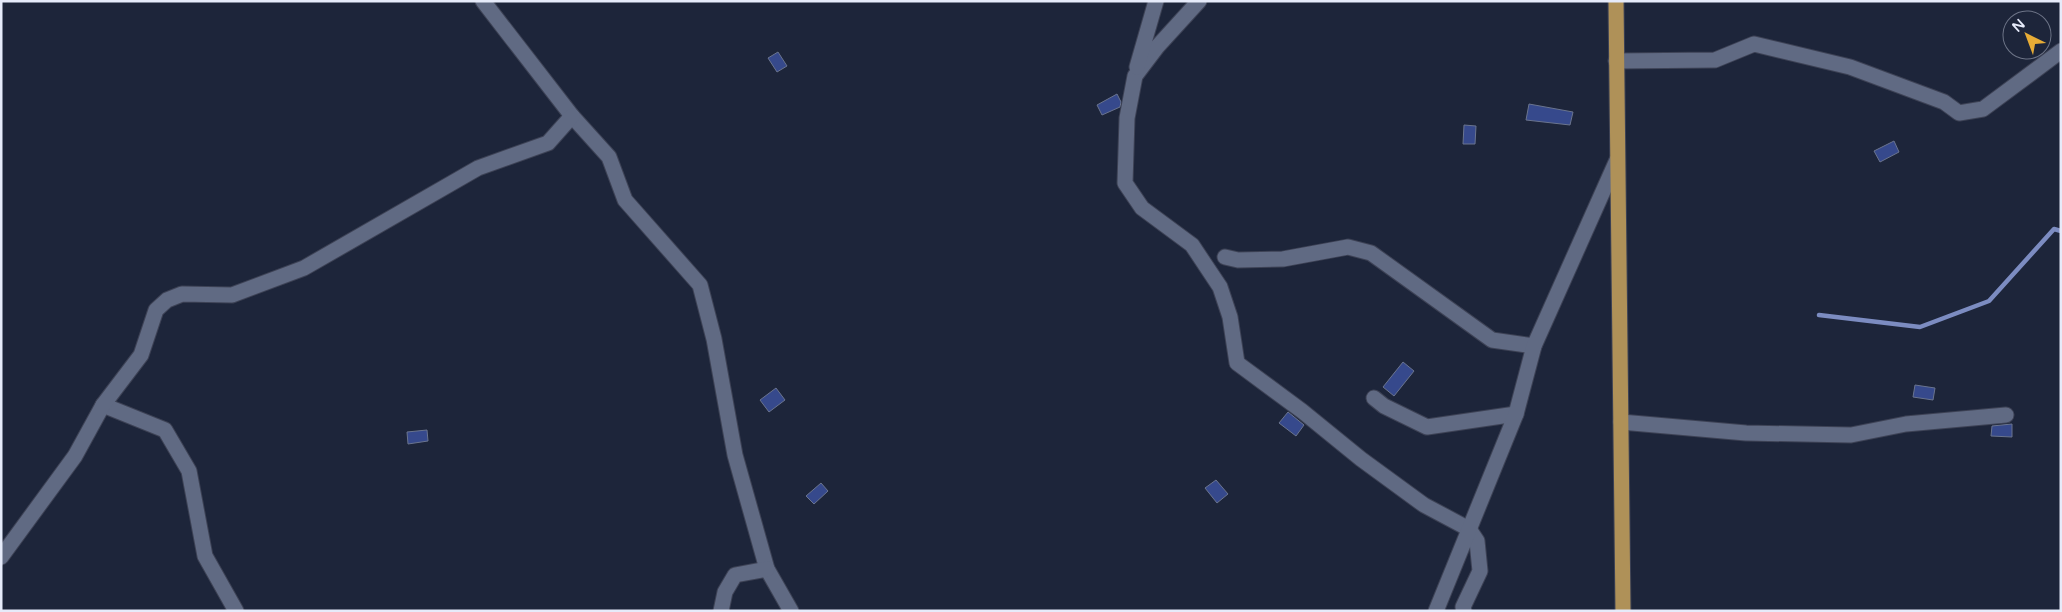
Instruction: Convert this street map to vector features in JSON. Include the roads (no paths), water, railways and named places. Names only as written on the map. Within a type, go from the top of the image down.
[{"type":"main road","points":[[1616,1],[1623,611]]},
{"type":"street","points":[[483,1],[572,116],[609,158],[625,200],[700,285],[714,340],[735,455],[768,569],[791,611]]},
{"type":"street","points":[[1156,1],[1134,76],[1127,118],[1125,183],[1142,208],[1192,245],[1220,287],[1230,317],[1237,363],[1408,493],[1469,529],[1477,541],[1480,571],[1463,607],[1464,611]]},
{"type":"street","points":[[1134,76],[1157,47],[1199,1]]},
{"type":"street","points":[[1616,61],[1715,60],[1754,44],[1850,67],[1944,102],[1960,113],[1984,109],[2061,51]]},
{"type":"street","points":[[1,557],[75,456],[103,405],[141,355],[156,310],[167,300],[182,294],[232,296],[304,268],[478,168],[548,143],[572,116]]},
{"type":"street","points":[[1436,611],[1516,414],[1534,346],[1617,160]]},
{"type":"street","points":[[1225,257],[1238,260],[1283,259],[1348,247],[1370,253],[1492,340],[1534,346]]},
{"type":"street","points":[[1374,398],[1384,406],[1427,427],[1516,414]]},
{"type":"street","points":[[103,405],[165,430],[189,471],[205,556],[236,611]]},
{"type":"street","points":[[1621,422],[1746,433],[1852,435],[1906,424],[2006,415]]},
{"type":"street","points":[[721,611],[725,592],[735,575],[768,569]]},
{"type":"waterway","points":[[1819,315],[1920,327],[1989,301],[2054,229],[2061,231]]}]
